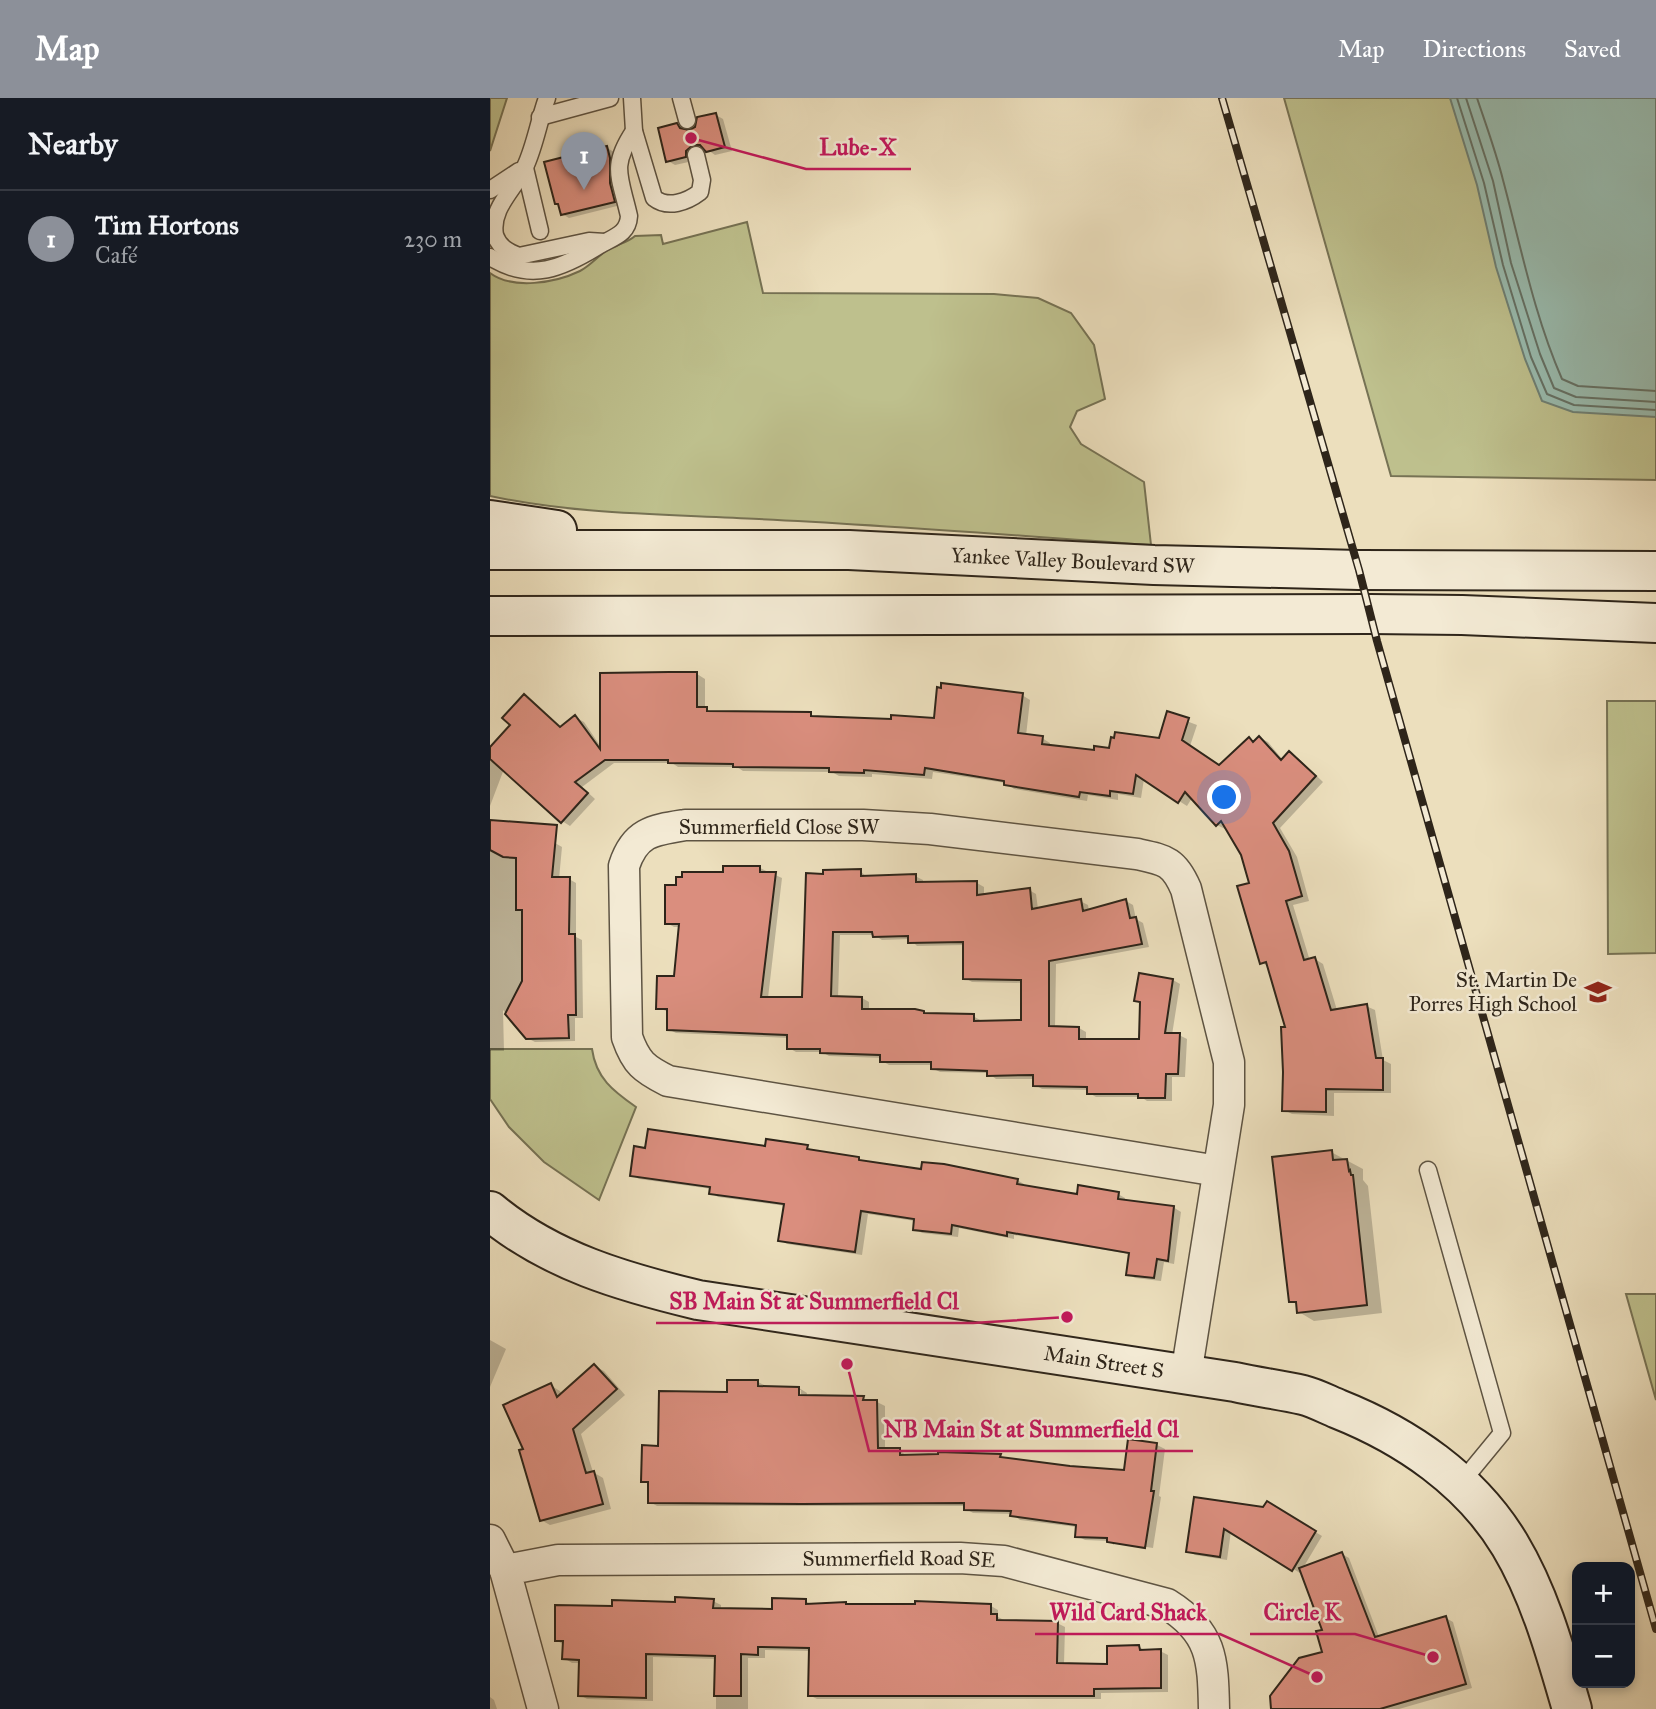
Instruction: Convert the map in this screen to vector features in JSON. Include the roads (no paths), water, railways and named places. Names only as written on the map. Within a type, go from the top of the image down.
[{"type":"main road","points":[[490,520],[569,531],[849,550]]},
{"type":"main road","name":"Yankee Valley Boulevard SW","points":[[490,550],[849,550],[1154,565],[1373,570],[1656,571]]},
{"type":"main road","points":[[499,619],[1370,614],[1656,623]]},
{"type":"main road","name":"Main Street S","points":[[490,1211],[510,1227],[553,1253],[604,1275],[685,1297],[1186,1375],[1304,1396],[1363,1419],[1412,1446],[1460,1484],[1509,1544],[1528,1579],[1572,1709]]},
{"type":"street","name":"Summerfield Close SW","points":[[1186,1375],[1229,1105],[1229,1062],[1186,889],[1172,864],[1123,852],[930,828],[863,825],[685,825],[663,828],[642,836],[629,849],[624,866],[627,1037],[633,1055],[650,1072],[668,1081],[1218,1171]]},
{"type":"street","points":[[490,1540],[505,1570],[543,1709]]},
{"type":"street","name":"Summerfield Road SE","points":[[505,1570],[558,1560],[960,1558],[1004,1562],[1161,1603],[1186,1616],[1201,1633],[1209,1654],[1213,1673],[1213,1709]]},
{"type":"lane","points":[[547,98],[525,168],[498,206],[493,229],[501,246],[509,253],[519,256],[589,241],[605,242]]},
{"type":"lane","points":[[540,117],[610,98]]},
{"type":"lane","points":[[632,98],[634,131],[654,198],[661,204],[690,200],[700,192],[702,180],[696,155]]},
{"type":"lane","points":[[681,98],[687,120]]},
{"type":"lane","points":[[490,257],[507,268],[547,270],[565,266],[617,237],[628,224],[629,216],[617,164],[622,149],[634,131]]},
{"type":"lane","points":[[490,190],[525,168]]},
{"type":"lane","points":[[525,168],[540,231]]},
{"type":"lane","points":[[1428,1170],[1502,1433],[1460,1484]]},
{"type":"water","points":[[1450,98],[1656,98],[1656,417],[1573,412],[1542,401],[1525,359],[1496,267],[1477,185]]},
{"type":"railway","points":[[1222,98],[1359,570],[1656,1629]]},
{"type":"place","name":"Lube-X","points":[[691,138]]},
{"type":"place","name":"Tim Hortons","points":[[584,190]]},
{"type":"place","name":"St. Martin De Porres High School","points":[[1598,992]]},
{"type":"place","name":"SB Main St at Summerfield Cl","points":[[1067,1317]]},
{"type":"place","name":"NB Main St at Summerfield Cl","points":[[847,1364]]},
{"type":"place","name":"Circle K","points":[[1433,1657]]},
{"type":"place","name":"Wild Card Shack","points":[[1317,1677]]}]
